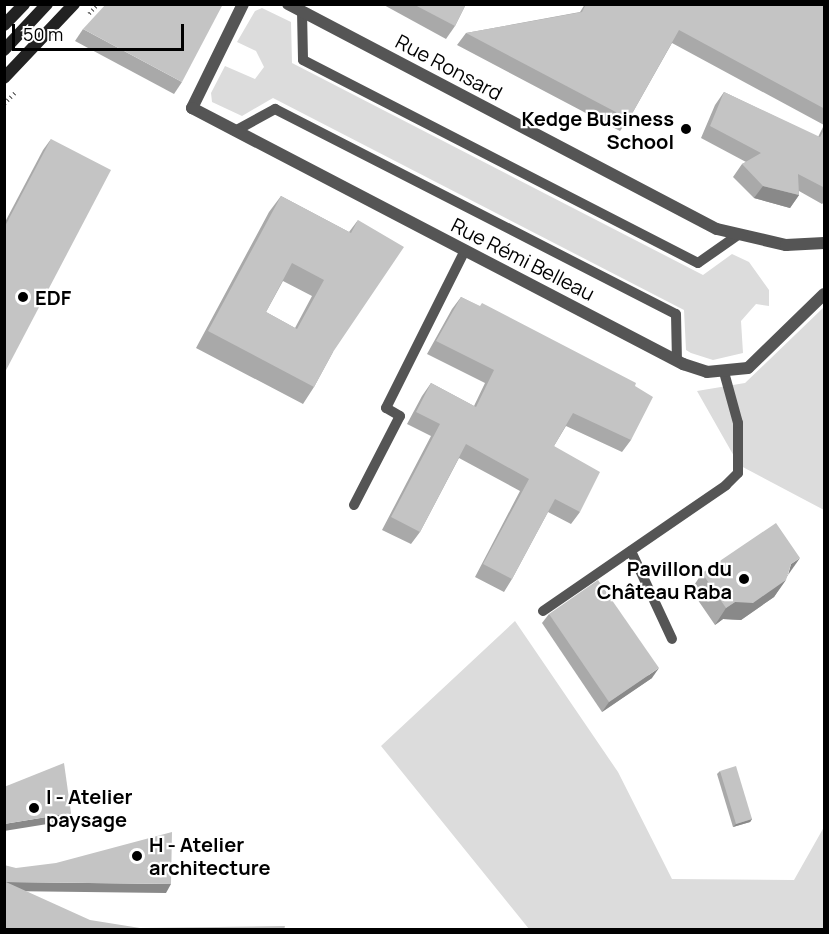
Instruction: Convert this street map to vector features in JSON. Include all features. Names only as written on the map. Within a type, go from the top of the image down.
[{"type":"main road","points":[[4,25],[24,4]]},
{"type":"main road","points":[[4,50],[47,4]]},
{"type":"main road","points":[[4,78],[74,4]]},
{"type":"street","name":"Rue Rémi Belleau","points":[[243,4],[192,108],[677,360],[707,372],[748,368],[825,294]]},
{"type":"street","name":"Rue Ronsard","points":[[288,4],[682,212],[738,235],[786,245],[822,245]]},
{"type":"lane","points":[[302,11],[303,60],[677,253],[698,263],[738,235]]},
{"type":"lane","points":[[235,131],[275,109],[676,314],[677,360]]},
{"type":"lane","points":[[354,505],[400,416],[386,408],[465,250]]},
{"type":"lane","points":[[543,611],[631,551],[738,473],[738,423],[724,372]]},
{"type":"lane","points":[[631,551],[672,639]]},
{"type":"shaded area","points":[[262,8],[291,22],[292,63],[703,275],[732,254],[749,262],[769,290],[769,306],[756,304],[741,321],[743,353],[713,360],[691,353],[686,350],[684,310],[273,98],[242,116],[212,102],[211,93],[225,66],[255,79],[264,67],[256,51],[237,42],[255,11]]},
{"type":"shaded area","points":[[824,307],[824,510],[739,465],[697,391],[745,383]]},
{"type":"shaded area","points":[[515,621],[618,772],[672,879],[794,880],[824,827],[824,929],[529,929],[381,746]]},
{"type":"building","points":[[106,4],[223,4],[182,82],[83,29]]},
{"type":"building","points":[[413,4],[466,4],[455,26]]},
{"type":"building","points":[[586,4],[825,4],[825,109],[679,30],[629,119],[466,33],[582,12]]},
{"type":"building","points":[[724,92],[820,137],[825,128],[825,188],[798,174],[799,195],[763,186],[742,164],[761,153],[710,126]]},
{"type":"building","name":"EDF","points":[[51,139],[111,170],[4,374],[4,228]]},
{"type":"building","points":[[281,196],[351,233],[358,220],[404,247],[333,352],[314,387],[208,331]],"holes":[[[292,263],[324,280],[297,329],[266,312]]]},
{"type":"building","points":[[461,297],[480,306],[482,303],[636,383],[635,386],[653,397],[631,440],[573,413],[554,446],[600,472],[580,512],[555,499],[512,579],[483,564],[529,479],[466,444],[420,532],[391,517],[440,424],[416,412],[431,383],[476,407],[494,370],[436,341]]},
{"type":"building","name":"Pavillon du Château Raba","points":[[776,523],[800,558],[791,564],[786,580],[753,603],[735,602],[726,608],[702,573]]},
{"type":"building","points":[[598,580],[659,668],[609,702],[549,614]]},
{"type":"building","name":"I - Atelier paysage","points":[[64,763],[71,813],[4,824],[4,787]]},
{"type":"building","points":[[736,766],[752,819],[736,824],[720,771]]},
{"type":"building","points":[[172,832],[171,884],[6,882],[90,920],[140,928],[285,926],[284,930],[4,930],[4,865],[16,868],[56,863]]},
{"type":"place","name":"Kedge Business School","points":[[686,129]]},
{"type":"place","name":"EDF","points":[[23,297]]},
{"type":"place","name":"Pavillon du Château Raba","points":[[744,579]]},
{"type":"place","name":"I - Atelier paysage","points":[[34,808]]},
{"type":"place","name":"H - Atelier architecture","points":[[137,856]]}]
